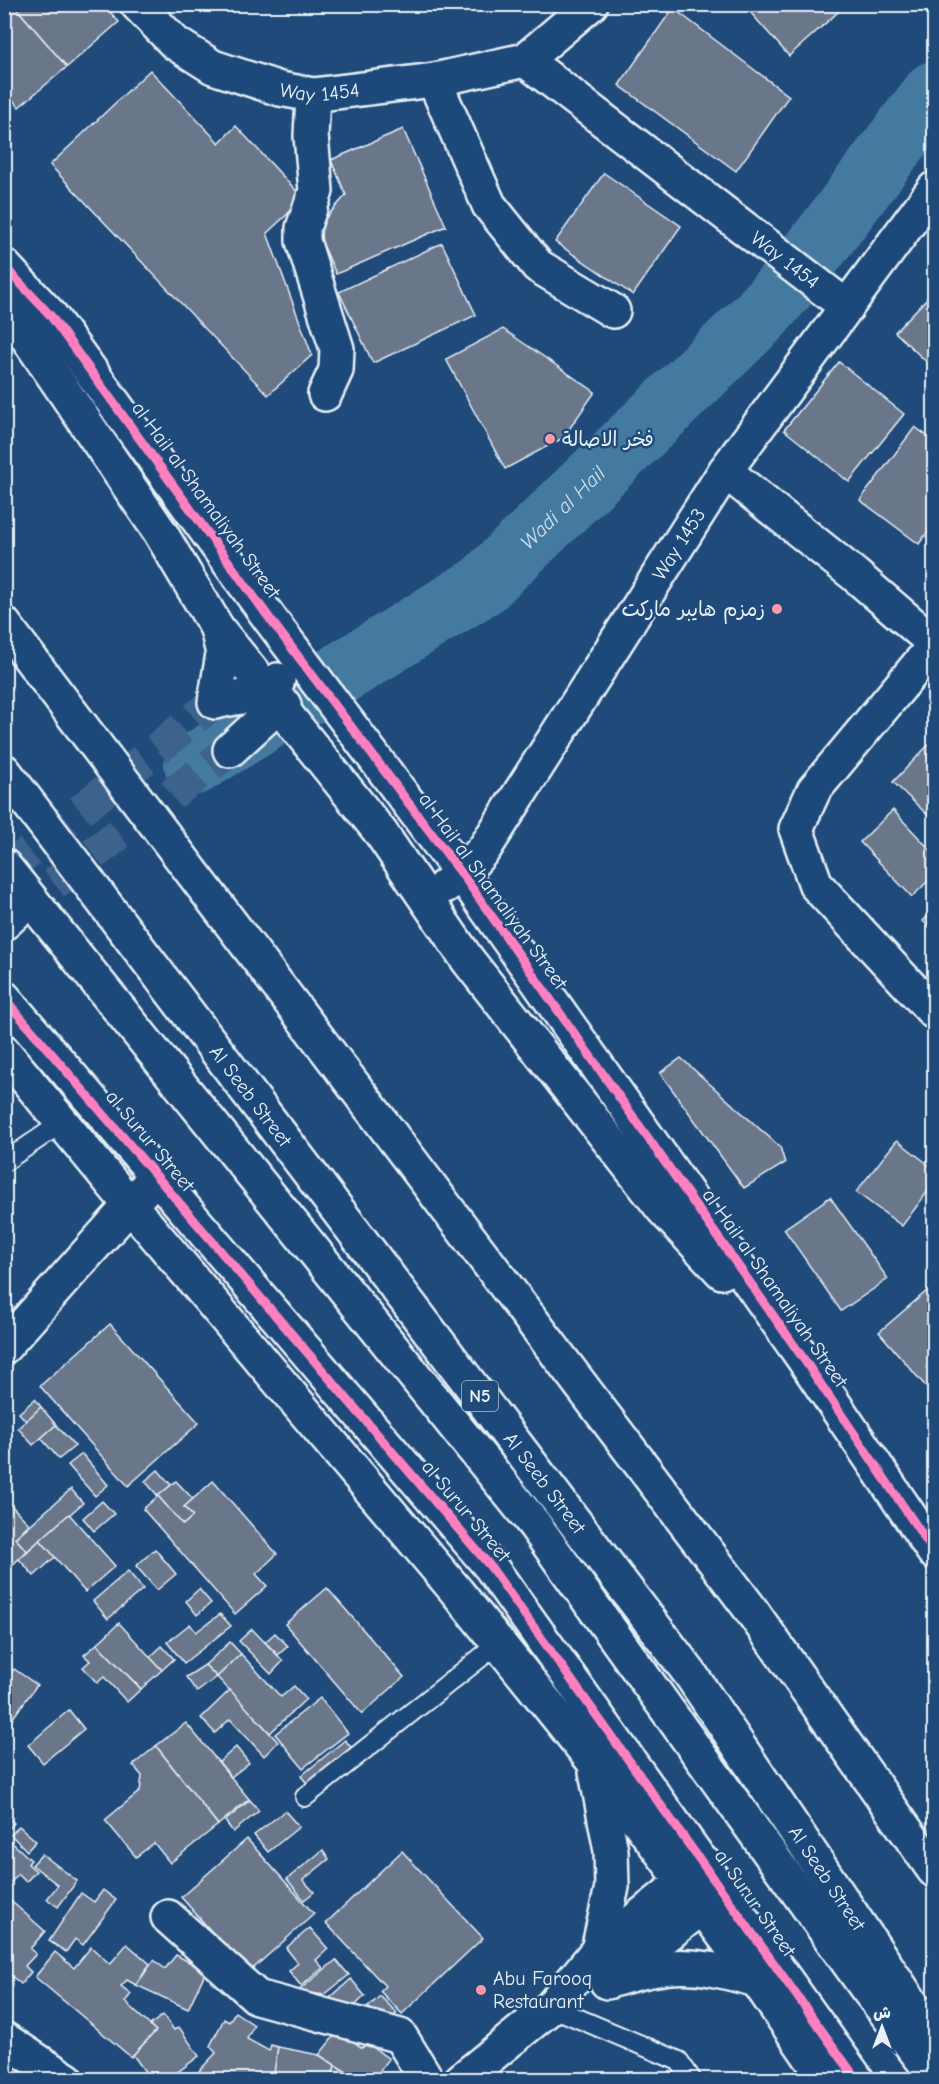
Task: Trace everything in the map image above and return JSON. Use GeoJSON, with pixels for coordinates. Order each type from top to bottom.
{"type":"FeatureCollection","features":[{"type":"Feature","properties":{"kind":"main road","name":"Way 1454"},"geometry":{"type":"LineString","coordinates":[[137,4],[176,43],[213,66],[280,88],[313,95],[434,80],[525,60],[591,4]]}},
{"type":"Feature","properties":{"kind":"main road","name":"Way 1454"},"geometry":{"type":"LineString","coordinates":[[525,60],[847,307]]}},
{"type":"Feature","properties":{"kind":"main road"},"geometry":{"type":"LineString","coordinates":[[434,80],[489,205],[538,266],[613,311]]}},
{"type":"Feature","properties":{"kind":"main road"},"geometry":{"type":"LineString","coordinates":[[313,95],[311,136],[316,191],[303,228],[303,242],[337,349],[336,369],[325,394]]}},
{"type":"Feature","properties":{"kind":"main road","name":"Way 1453"},"geometry":{"type":"LineString","coordinates":[[427,900],[462,874],[485,848],[725,471],[934,189]]}},
{"type":"Feature","properties":{"kind":"main road","name":"al Hail al Shamaliyah Street"},"geometry":{"type":"LineString","coordinates":[[4,266],[50,315],[270,620],[462,874],[803,1358],[934,1552]]}},
{"type":"Feature","properties":{"kind":"main road"},"geometry":{"type":"LineString","coordinates":[[4,303],[160,532],[216,628],[223,654],[215,702],[249,694],[273,699],[308,719],[362,766],[399,793]]}},
{"type":"Feature","properties":{"kind":"main road"},"geometry":{"type":"LineString","coordinates":[[725,471],[855,575],[934,645],[814,790],[796,829],[816,885],[934,1012]]}},
{"type":"Feature","properties":{"kind":"main road"},"geometry":{"type":"LineString","coordinates":[[270,620],[282,666],[273,699],[267,716],[230,750],[260,741],[314,746]]}},
{"type":"Feature","properties":{"kind":"main road"},"geometry":{"type":"LineString","coordinates":[[4,624],[749,1607],[934,1870]]}},
{"type":"Feature","properties":{"kind":"main road","name":"al Hail al Shamaliyah Street"},"geometry":{"type":"LineString","coordinates":[[216,628],[314,746],[381,833],[467,959],[663,1209],[803,1358]]}},
{"type":"Feature","properties":{"kind":"main road","name":"Al Seeb Street"},"geometry":{"type":"LineString","coordinates":[[4,771],[691,1675],[934,2037]]}},
{"type":"Feature","properties":{"kind":"main road"},"geometry":{"type":"LineString","coordinates":[[4,866],[534,1524],[865,1986],[934,2074]]}},
{"type":"Feature","properties":{"kind":"main road","name":"al Surur Street"},"geometry":{"type":"LineString","coordinates":[[4,998],[490,1566],[694,1873],[857,2079]]}},
{"type":"Feature","properties":{"kind":"main road","name":"al Surur Street"},"geometry":{"type":"LineString","coordinates":[[4,1052],[499,1643],[594,1762],[694,1873]]}},
{"type":"Feature","properties":{"kind":"main road"},"geometry":{"type":"LineString","coordinates":[[4,1347],[156,1176]]}},
{"type":"Feature","properties":{"kind":"main road"},"geometry":{"type":"LineString","coordinates":[[594,1762],[605,1809],[611,1878],[598,1950]]}},
{"type":"Feature","properties":{"kind":"main road"},"geometry":{"type":"LineString","coordinates":[[461,2079],[551,2007],[598,1950],[694,1873]]}},
{"type":"Feature","properties":{"kind":"main road"},"geometry":{"type":"LineString","coordinates":[[610,1981],[714,1899]]}},
{"type":"Feature","properties":{"kind":"main road","name":"al Surur Street"},"geometry":{"type":"LineString","coordinates":[[714,1899],[757,1980],[826,2079]]}},
{"type":"Feature","properties":{"kind":"main road"},"geometry":{"type":"LineString","coordinates":[[168,1917],[257,1997],[400,2036],[427,2079]]}},
{"type":"Feature","properties":{"kind":"main road"},"geometry":{"type":"LineString","coordinates":[[551,2007],[610,1981],[645,1970],[677,1965],[706,1966],[757,1980]]}},
{"type":"Feature","properties":{"kind":"main road"},"geometry":{"type":"LineString","coordinates":[[4,2039],[67,2079]]}},
{"type":"Feature","properties":{"kind":"lane"},"geometry":{"type":"LineString","coordinates":[[4,1162],[63,1122]]}},
{"type":"Feature","properties":{"kind":"lane"},"geometry":{"type":"LineString","coordinates":[[305,1797],[499,1643]]}},
{"type":"Feature","properties":{"kind":"lane"},"geometry":{"type":"LineString","coordinates":[[551,2007],[679,2061],[692,2079]]}},
{"type":"Feature","properties":{"kind":"building"},"geometry":{"type":"Polygon","coordinates":[[[4,4],[13,4],[67,67],[19,107],[4,90],[4,4]]]}},
{"type":"Feature","properties":{"kind":"building"},"geometry":{"type":"Polygon","coordinates":[[[13,4],[103,4],[119,22],[67,67],[13,4]]]}},
{"type":"Feature","properties":{"kind":"building"},"geometry":{"type":"Polygon","coordinates":[[[743,4],[847,4],[789,56],[743,4]]]}},
{"type":"Feature","properties":{"kind":"building"},"geometry":{"type":"Polygon","coordinates":[[[673,8],[789,96],[736,171],[619,85],[673,8]]]}},
{"type":"Feature","properties":{"kind":"building"},"geometry":{"type":"Polygon","coordinates":[[[150,70],[219,143],[236,126],[304,199],[267,233],[312,355],[268,395],[50,165],[150,70]]]}},
{"type":"Feature","properties":{"kind":"building"},"geometry":{"type":"Polygon","coordinates":[[[403,129],[446,226],[336,274],[316,229],[346,195],[331,160],[403,129]]]}},
{"type":"Feature","properties":{"kind":"building"},"geometry":{"type":"Polygon","coordinates":[[[604,173],[681,226],[633,295],[555,242],[604,173]]]}},
{"type":"Feature","properties":{"kind":"building"},"geometry":{"type":"Polygon","coordinates":[[[442,243],[476,315],[373,363],[339,292],[442,243]]]}},
{"type":"Feature","properties":{"kind":"building"},"geometry":{"type":"Polygon","coordinates":[[[934,291],[934,369],[895,332],[934,291]]]}},
{"type":"Feature","properties":{"kind":"building"},"geometry":{"type":"Polygon","coordinates":[[[503,329],[595,392],[563,438],[505,469],[446,359],[503,329]]]}},
{"type":"Feature","properties":{"kind":"building"},"geometry":{"type":"Polygon","coordinates":[[[839,362],[904,414],[849,482],[784,430],[839,362]]]}},
{"type":"Feature","properties":{"kind":"building"},"geometry":{"type":"Polygon","coordinates":[[[915,427],[934,441],[934,523],[919,544],[860,500],[915,427]]]}},
{"type":"Feature","properties":{"kind":"building"},"geometry":{"type":"Polygon","coordinates":[[[934,739],[934,821],[893,782],[934,739]]]}},
{"type":"Feature","properties":{"kind":"building"},"geometry":{"type":"Polygon","coordinates":[[[893,810],[934,854],[934,875],[912,897],[860,842],[893,810]]]}},
{"type":"Feature","properties":{"kind":"building"},"geometry":{"type":"Polygon","coordinates":[[[934,910],[934,932],[923,921],[934,910]]]}},
{"type":"Feature","properties":{"kind":"building"},"geometry":{"type":"Polygon","coordinates":[[[681,1058],[780,1147],[785,1163],[744,1188],[660,1073],[681,1058]]]}},
{"type":"Feature","properties":{"kind":"building"},"geometry":{"type":"Polygon","coordinates":[[[897,1140],[934,1169],[934,1183],[902,1226],[856,1192],[897,1140]]]}},
{"type":"Feature","properties":{"kind":"building"},"geometry":{"type":"Polygon","coordinates":[[[830,1197],[888,1279],[841,1311],[784,1229],[830,1197]]]}},
{"type":"Feature","properties":{"kind":"building"},"geometry":{"type":"Polygon","coordinates":[[[934,1285],[934,1396],[879,1332],[934,1285]]]}},
{"type":"Feature","properties":{"kind":"building"},"geometry":{"type":"Polygon","coordinates":[[[110,1324],[199,1423],[128,1486],[40,1386],[110,1324]]]}},
{"type":"Feature","properties":{"kind":"building"},"geometry":{"type":"Polygon","coordinates":[[[35,1399],[41,1407],[26,1421],[19,1413],[35,1399]]]}},
{"type":"Feature","properties":{"kind":"building"},"geometry":{"type":"Polygon","coordinates":[[[41,1407],[56,1425],[33,1445],[18,1428],[41,1407]]]}},
{"type":"Feature","properties":{"kind":"building"},"geometry":{"type":"Polygon","coordinates":[[[56,1425],[75,1446],[59,1459],[41,1438],[56,1425]]]}},
{"type":"Feature","properties":{"kind":"building"},"geometry":{"type":"Polygon","coordinates":[[[82,1454],[108,1485],[95,1496],[68,1465],[82,1454]]]}},
{"type":"Feature","properties":{"kind":"building"},"geometry":{"type":"Polygon","coordinates":[[[158,1470],[171,1485],[158,1496],[145,1481],[158,1470]]]}},
{"type":"Feature","properties":{"kind":"building"},"geometry":{"type":"Polygon","coordinates":[[[176,1481],[193,1499],[184,1507],[193,1516],[183,1525],[158,1496],[176,1481]]]}},
{"type":"Feature","properties":{"kind":"building"},"geometry":{"type":"Polygon","coordinates":[[[213,1481],[277,1554],[256,1574],[267,1586],[235,1614],[143,1509],[158,1496],[183,1525],[193,1516],[184,1507],[213,1481]]]}},
{"type":"Feature","properties":{"kind":"building"},"geometry":{"type":"Polygon","coordinates":[[[71,1489],[83,1503],[27,1551],[15,1538],[71,1489]]]}},
{"type":"Feature","properties":{"kind":"building"},"geometry":{"type":"Polygon","coordinates":[[[4,1498],[29,1524],[15,1538],[27,1551],[4,1573],[4,1498]]]}},
{"type":"Feature","properties":{"kind":"building"},"geometry":{"type":"Polygon","coordinates":[[[102,1501],[114,1514],[94,1531],[83,1518],[102,1501]]]}},
{"type":"Feature","properties":{"kind":"building"},"geometry":{"type":"Polygon","coordinates":[[[69,1514],[115,1566],[85,1592],[40,1540],[69,1514]]]}},
{"type":"Feature","properties":{"kind":"building"},"geometry":{"type":"Polygon","coordinates":[[[40,1540],[55,1557],[34,1576],[19,1559],[40,1540]]]}},
{"type":"Feature","properties":{"kind":"building"},"geometry":{"type":"Polygon","coordinates":[[[155,1549],[176,1574],[157,1590],[136,1566],[155,1549]]]}},
{"type":"Feature","properties":{"kind":"building"},"geometry":{"type":"Polygon","coordinates":[[[128,1571],[143,1589],[108,1619],[93,1601],[128,1571]]]}},
{"type":"Feature","properties":{"kind":"building"},"geometry":{"type":"Polygon","coordinates":[[[327,1588],[404,1677],[362,1714],[285,1624],[327,1588]]]}},
{"type":"Feature","properties":{"kind":"building"},"geometry":{"type":"Polygon","coordinates":[[[199,1589],[211,1603],[197,1615],[186,1601],[199,1589]]]}},
{"type":"Feature","properties":{"kind":"building"},"geometry":{"type":"Polygon","coordinates":[[[220,1614],[231,1626],[184,1663],[167,1642],[190,1624],[196,1632],[220,1614]]]}},
{"type":"Feature","properties":{"kind":"building"},"geometry":{"type":"Polygon","coordinates":[[[119,1623],[162,1670],[141,1689],[97,1644],[119,1623]]]}},
{"type":"Feature","properties":{"kind":"building"},"geometry":{"type":"Polygon","coordinates":[[[252,1629],[283,1661],[271,1674],[239,1641],[252,1629]]]}},
{"type":"Feature","properties":{"kind":"building"},"geometry":{"type":"Polygon","coordinates":[[[275,1633],[288,1646],[278,1655],[265,1642],[275,1633]]]}},
{"type":"Feature","properties":{"kind":"building"},"geometry":{"type":"Polygon","coordinates":[[[230,1642],[241,1654],[217,1677],[205,1665],[230,1642]]]}},
{"type":"Feature","properties":{"kind":"building"},"geometry":{"type":"Polygon","coordinates":[[[97,1644],[141,1689],[127,1702],[104,1677],[97,1683],[83,1667],[90,1661],[84,1655],[97,1644]]]}},
{"type":"Feature","properties":{"kind":"building"},"geometry":{"type":"Polygon","coordinates":[[[162,1646],[174,1659],[162,1670],[150,1657],[162,1646]]]}},
{"type":"Feature","properties":{"kind":"building"},"geometry":{"type":"Polygon","coordinates":[[[241,1654],[281,1697],[294,1686],[306,1699],[270,1733],[217,1677],[241,1654]]]}},
{"type":"Feature","properties":{"kind":"building"},"geometry":{"type":"Polygon","coordinates":[[[205,1665],[217,1677],[197,1692],[186,1677],[205,1665]]]}},
{"type":"Feature","properties":{"kind":"building"},"geometry":{"type":"Polygon","coordinates":[[[14,1669],[37,1685],[12,1719],[4,1714],[4,1682],[14,1669]]]}},
{"type":"Feature","properties":{"kind":"building"},"geometry":{"type":"Polygon","coordinates":[[[230,1690],[278,1742],[264,1756],[230,1719],[215,1733],[201,1718],[230,1690]]]}},
{"type":"Feature","properties":{"kind":"building"},"geometry":{"type":"Polygon","coordinates":[[[320,1698],[348,1733],[303,1768],[275,1734],[320,1698]]]}},
{"type":"Feature","properties":{"kind":"building"},"geometry":{"type":"Polygon","coordinates":[[[69,1710],[84,1729],[43,1763],[28,1745],[69,1710]]]}},
{"type":"Feature","properties":{"kind":"building"},"geometry":{"type":"Polygon","coordinates":[[[186,1723],[249,1799],[218,1825],[156,1746],[186,1723]]]}},
{"type":"Feature","properties":{"kind":"building"},"geometry":{"type":"Polygon","coordinates":[[[345,1740],[354,1751],[310,1787],[301,1776],[345,1740]]]}},
{"type":"Feature","properties":{"kind":"building"},"geometry":{"type":"Polygon","coordinates":[[[156,1746],[218,1825],[170,1863],[154,1843],[136,1857],[105,1820],[140,1791],[142,1776],[133,1765],[156,1746]]]}},
{"type":"Feature","properties":{"kind":"building"},"geometry":{"type":"Polygon","coordinates":[[[236,1747],[249,1763],[231,1777],[219,1762],[236,1747]]]}},
{"type":"Feature","properties":{"kind":"building"},"geometry":{"type":"Polygon","coordinates":[[[250,1800],[259,1811],[233,1832],[225,1821],[250,1800]]]}},
{"type":"Feature","properties":{"kind":"building"},"geometry":{"type":"Polygon","coordinates":[[[285,1811],[299,1827],[268,1852],[254,1835],[285,1811]]]}},
{"type":"Feature","properties":{"kind":"building"},"geometry":{"type":"Polygon","coordinates":[[[4,1814],[14,1823],[4,1834],[4,1814]]]}},
{"type":"Feature","properties":{"kind":"building"},"geometry":{"type":"Polygon","coordinates":[[[19,1826],[36,1841],[27,1851],[11,1835],[19,1826]]]}},
{"type":"Feature","properties":{"kind":"building"},"geometry":{"type":"Polygon","coordinates":[[[7,1838],[31,1860],[28,1864],[36,1871],[26,1882],[18,1874],[6,1888],[4,1841],[7,1838]]]}},
{"type":"Feature","properties":{"kind":"building"},"geometry":{"type":"Polygon","coordinates":[[[247,1839],[314,1914],[248,1973],[181,1897],[247,1839]]]}},
{"type":"Feature","properties":{"kind":"building"},"geometry":{"type":"Polygon","coordinates":[[[323,1850],[329,1859],[303,1880],[314,1892],[304,1900],[287,1879],[323,1850]]]}},
{"type":"Feature","properties":{"kind":"building"},"geometry":{"type":"Polygon","coordinates":[[[402,1851],[483,1938],[402,2014],[380,1991],[385,1986],[326,1923],[402,1851]]]}},
{"type":"Feature","properties":{"kind":"building"},"geometry":{"type":"Polygon","coordinates":[[[42,1854],[77,1881],[58,1907],[47,1899],[58,1885],[32,1865],[42,1854]]]}},
{"type":"Feature","properties":{"kind":"building"},"geometry":{"type":"Polygon","coordinates":[[[103,1890],[116,1900],[83,1945],[75,1939],[66,1952],[49,1941],[81,1893],[94,1902],[103,1890]]]}},
{"type":"Feature","properties":{"kind":"building"},"geometry":{"type":"Polygon","coordinates":[[[4,1895],[45,1931],[30,1949],[36,1954],[25,1966],[31,1972],[21,1984],[4,1970],[4,1895]]]}},
{"type":"Feature","properties":{"kind":"building"},"geometry":{"type":"Polygon","coordinates":[[[310,1928],[328,1949],[316,1960],[323,1968],[301,1986],[289,1971],[298,1963],[286,1948],[310,1928]]]}},
{"type":"Feature","properties":{"kind":"building"},"geometry":{"type":"Polygon","coordinates":[[[127,1944],[150,1964],[136,1985],[127,1980],[121,1986],[131,1994],[125,2002],[156,2031],[131,2057],[35,1977],[55,1952],[74,1968],[91,1947],[110,1964],[127,1944]]]}},
{"type":"Feature","properties":{"kind":"building"},"geometry":{"type":"Polygon","coordinates":[[[176,1955],[206,1971],[188,2009],[136,1985],[154,1960],[165,1969],[176,1955]]]}},
{"type":"Feature","properties":{"kind":"building"},"geometry":{"type":"Polygon","coordinates":[[[336,1960],[349,1975],[324,1995],[298,1991],[336,1960]]]}},
{"type":"Feature","properties":{"kind":"building"},"geometry":{"type":"Polygon","coordinates":[[[351,1979],[365,1996],[350,2010],[330,1998],[351,1979]]]}},
{"type":"Feature","properties":{"kind":"building"},"geometry":{"type":"Polygon","coordinates":[[[4,1991],[11,1996],[4,2003],[4,1991]]]}},
{"type":"Feature","properties":{"kind":"building"},"geometry":{"type":"Polygon","coordinates":[[[380,1996],[397,2013],[385,2025],[368,2007],[380,1996]]]}},
{"type":"Feature","properties":{"kind":"building"},"geometry":{"type":"Polygon","coordinates":[[[235,2012],[254,2025],[247,2039],[269,2051],[271,2045],[278,2047],[273,2080],[207,2080],[199,2071],[216,2053],[210,2046],[224,2019],[229,2022],[235,2012]]]}},
{"type":"Feature","properties":{"kind":"building"},"geometry":{"type":"Polygon","coordinates":[[[163,2015],[174,2030],[179,2027],[199,2056],[167,2080],[151,2080],[133,2055],[156,2031],[150,2025],[163,2015]]]}},
{"type":"Feature","properties":{"kind":"building"},"geometry":{"type":"Polygon","coordinates":[[[339,2030],[362,2048],[367,2043],[389,2059],[373,2080],[359,2080],[319,2055],[339,2030]]]}},
{"type":"Feature","properties":{"kind":"building"},"geometry":{"type":"Polygon","coordinates":[[[278,2047],[319,2055],[335,2065],[332,2080],[273,2080],[278,2047]]]}},
{"type":"Feature","properties":{"kind":"building"},"geometry":{"type":"Polygon","coordinates":[[[335,2065],[359,2080],[332,2080],[335,2065]]]}},
{"type":"Feature","properties":{"kind":"waterway","name":"Wadi al Hail"},"geometry":{"type":"LineString","coordinates":[[195,764],[483,585],[760,316],[799,271],[934,92]]}},
{"type":"Feature","properties":{"kind":"tunnel"},"geometry":{"type":"LineString","coordinates":[[4,872],[215,702]]}},
{"type":"Feature","properties":{"kind":"tunnel"},"geometry":{"type":"LineString","coordinates":[[15,913],[230,750]]}},
{"type":"Feature","properties":{"kind":"cycle path"},"geometry":{"type":"LineString","coordinates":[[4,266],[50,315],[270,619],[462,874],[803,1358],[934,1552]]}},
{"type":"Feature","properties":{"kind":"cycle path"},"geometry":{"type":"LineString","coordinates":[[4,998],[490,1566],[857,2080]]}},
{"type":"Feature","properties":{"kind":"place","name":"فخر الاصالة"},"geometry":{"type":"Point","coordinates":[550,439]}},
{"type":"Feature","properties":{"kind":"place","name":"زمزم هايبر ماركت"},"geometry":{"type":"Point","coordinates":[777,609]}},
{"type":"Feature","properties":{"kind":"place","name":"Abu Farooq Restaurant"},"geometry":{"type":"Point","coordinates":[481,1990]}}]}
